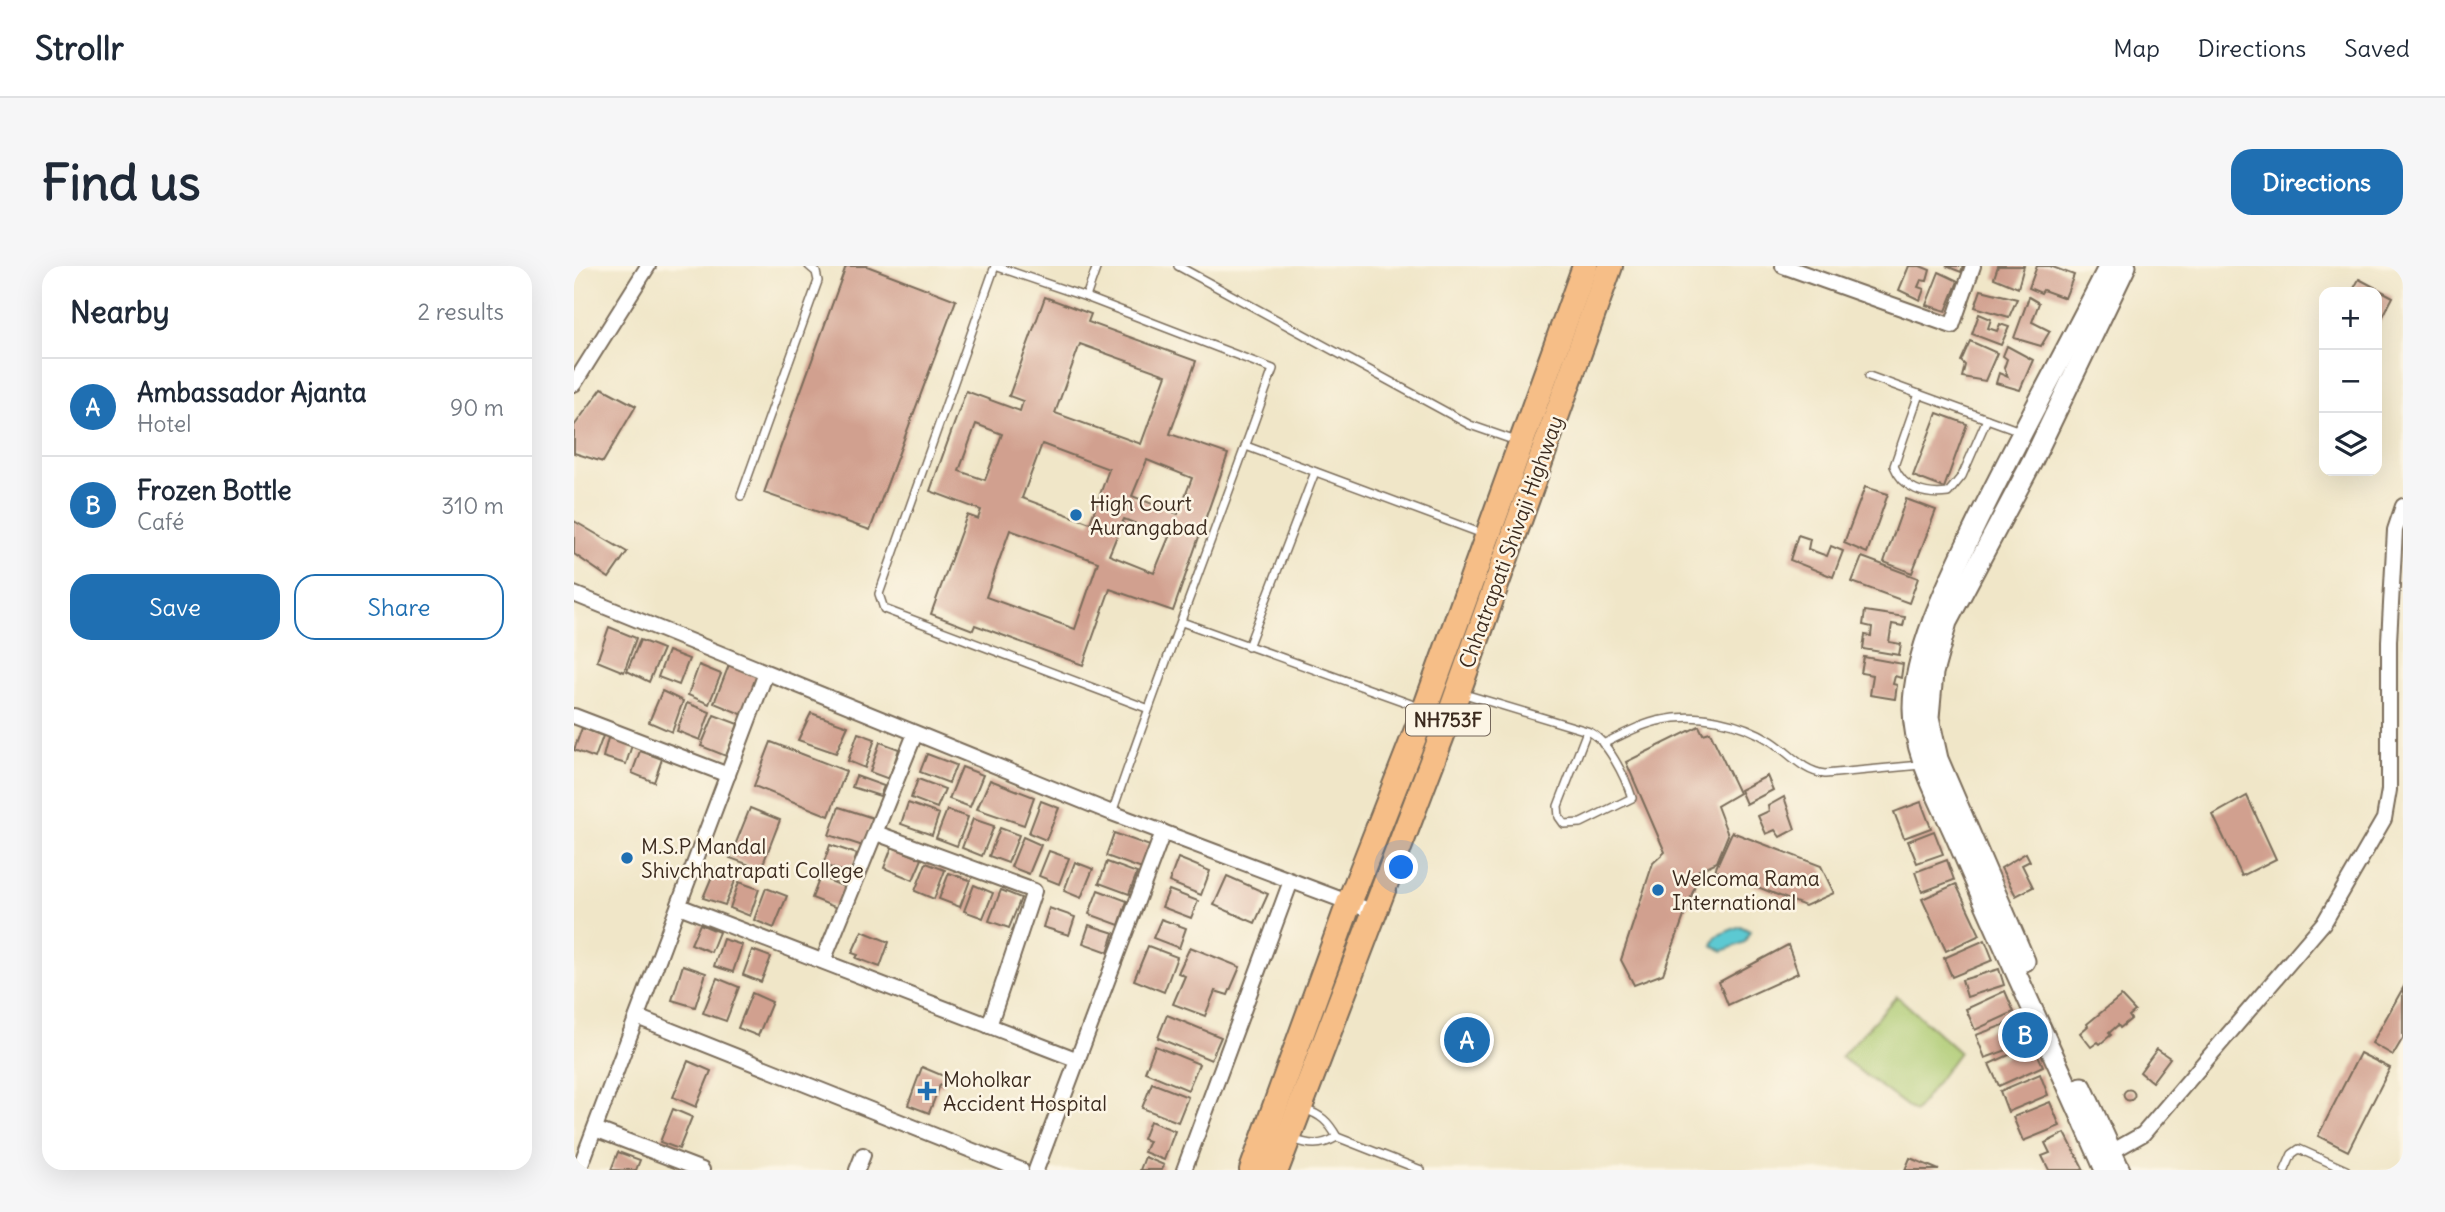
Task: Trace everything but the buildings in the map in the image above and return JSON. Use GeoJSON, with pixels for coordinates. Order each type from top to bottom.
{"type":"FeatureCollection","features":[{"type":"Feature","properties":{"kind":"highway","name":"Chhatrapati Shivaji Highway"},"geometry":{"type":"LineString","coordinates":[[1252,1170],[1349,903],[1426,709],[1585,266]]}},
{"type":"Feature","properties":{"kind":"highway","name":"Chhatrapati Shivaji Highway"},"geometry":{"type":"LineString","coordinates":[[1276,1170],[1457,692],[1610,266]]}},
{"type":"Feature","properties":{"kind":"street"},"geometry":{"type":"LineString","coordinates":[[576,376],[648,266]]}},
{"type":"Feature","properties":{"kind":"street"},"geometry":{"type":"LineString","coordinates":[[1783,266],[1952,326],[1973,266]]}},
{"type":"Feature","properties":{"kind":"street"},"geometry":{"type":"LineString","coordinates":[[2001,923],[1938,759],[1928,718],[1941,620],[1948,582],[2021,432],[2067,350],[2121,266]]}},
{"type":"Feature","properties":{"kind":"street"},"geometry":{"type":"LineString","coordinates":[[2121,266],[2032,463],[1941,620],[1920,668],[1913,706],[1915,739],[1925,764],[2001,923],[2110,1164],[2143,1134],[2325,921],[2384,819],[2389,790],[2389,641],[2395,530],[2403,506]]}},
{"type":"Feature","properties":{"kind":"street"},"geometry":{"type":"LineString","coordinates":[[574,594],[1112,813],[1374,912]]}},
{"type":"Feature","properties":{"kind":"street"},"geometry":{"type":"LineString","coordinates":[[579,1170],[766,673]]}},
{"type":"Feature","properties":{"kind":"street"},"geometry":{"type":"LineString","coordinates":[[574,716],[728,775]]}},
{"type":"Feature","properties":{"kind":"street"},"geometry":{"type":"LineString","coordinates":[[823,961],[915,734]]}},
{"type":"Feature","properties":{"kind":"street"},"geometry":{"type":"LineString","coordinates":[[1036,1170],[1163,832]]}},
{"type":"Feature","properties":{"kind":"street"},"geometry":{"type":"LineString","coordinates":[[876,833],[1034,891],[989,1026]]}},
{"type":"Feature","properties":{"kind":"street"},"geometry":{"type":"LineString","coordinates":[[1184,1170],[1291,881]]}},
{"type":"Feature","properties":{"kind":"street"},"geometry":{"type":"LineString","coordinates":[[679,906],[1078,1060]]}},
{"type":"Feature","properties":{"kind":"street"},"geometry":{"type":"LineString","coordinates":[[637,1017],[1021,1170]]}},
{"type":"Feature","properties":{"kind":"street"},"geometry":{"type":"LineString","coordinates":[[595,1129],[702,1170]]}},
{"type":"Feature","properties":{"kind":"street"},"geometry":{"type":"LineString","coordinates":[[858,1170],[863,1155]]}},
{"type":"Feature","properties":{"kind":"lane"},"geometry":{"type":"LineString","coordinates":[[741,496],[818,281],[816,272],[809,266]]}},
{"type":"Feature","properties":{"kind":"lane"},"geometry":{"type":"LineString","coordinates":[[1112,813],[1273,369],[1086,297],[995,266],[879,594],[884,609],[1149,709]]}},
{"type":"Feature","properties":{"kind":"lane"},"geometry":{"type":"LineString","coordinates":[[1086,297],[1097,266]]}},
{"type":"Feature","properties":{"kind":"lane"},"geometry":{"type":"LineString","coordinates":[[1178,266],[1470,425],[1521,443]]}},
{"type":"Feature","properties":{"kind":"lane"},"geometry":{"type":"LineString","coordinates":[[1869,376],[2021,432]]}},
{"type":"Feature","properties":{"kind":"lane"},"geometry":{"type":"LineString","coordinates":[[1919,394],[1894,466],[1899,479],[1913,489],[1937,495],[1948,493],[1962,476],[1987,419]]}},
{"type":"Feature","properties":{"kind":"lane"},"geometry":{"type":"LineString","coordinates":[[1246,446],[1487,536]]}},
{"type":"Feature","properties":{"kind":"lane"},"geometry":{"type":"LineString","coordinates":[[1248,647],[1315,472]]}},
{"type":"Feature","properties":{"kind":"lane"},"geometry":{"type":"LineString","coordinates":[[1182,622],[1426,709]]}},
{"type":"Feature","properties":{"kind":"lane"},"geometry":{"type":"LineString","coordinates":[[1457,692],[1587,731],[1595,734],[1625,777],[1632,799],[1581,823],[1564,824],[1559,817],[1558,806],[1587,731]]}},
{"type":"Feature","properties":{"kind":"lane"},"geometry":{"type":"LineString","coordinates":[[1603,744],[1664,719],[1695,718],[1727,722],[1752,731],[1813,772],[1825,774],[1925,764]]}},
{"type":"Feature","properties":{"kind":"lane"},"geometry":{"type":"LineString","coordinates":[[1300,1107],[1329,1122],[1337,1137],[1421,1170]]}},
{"type":"Feature","properties":{"kind":"lane"},"geometry":{"type":"LineString","coordinates":[[1288,1138],[1308,1145],[1325,1144],[1337,1137]]}},
{"type":"Feature","properties":{"kind":"lane"},"geometry":{"type":"LineString","coordinates":[[2285,1170],[2292,1154],[2299,1149],[2346,1170]]}},
{"type":"Feature","properties":{"kind":"green space"},"geometry":{"type":"Polygon","coordinates":[[[1897,996],[1959,1052],[1915,1112],[1841,1057],[1897,996]]]}},
{"type":"Feature","properties":{"kind":"water"},"geometry":{"type":"Polygon","coordinates":[[[1740,926],[1750,931],[1745,942],[1723,951],[1712,945],[1716,936],[1740,926]]]}},
{"type":"Feature","properties":{"kind":"place","name":"High Court Aurangabad"},"geometry":{"type":"Point","coordinates":[1076,515]}},
{"type":"Feature","properties":{"kind":"place","name":"M.S.P Mandal Shivchhatrapati College"},"geometry":{"type":"Point","coordinates":[627,858]}},
{"type":"Feature","properties":{"kind":"place","name":"Welcoma Rama International"},"geometry":{"type":"Point","coordinates":[1658,890]}},
{"type":"Feature","properties":{"kind":"place","name":"Frozen Bottle"},"geometry":{"type":"Point","coordinates":[2025,1035]}},
{"type":"Feature","properties":{"kind":"place","name":"Ambassador Ajanta"},"geometry":{"type":"Point","coordinates":[1467,1040]}},
{"type":"Feature","properties":{"kind":"place","name":"Moholkar Accident Hospital"},"geometry":{"type":"Point","coordinates":[927,1091]}}]}
